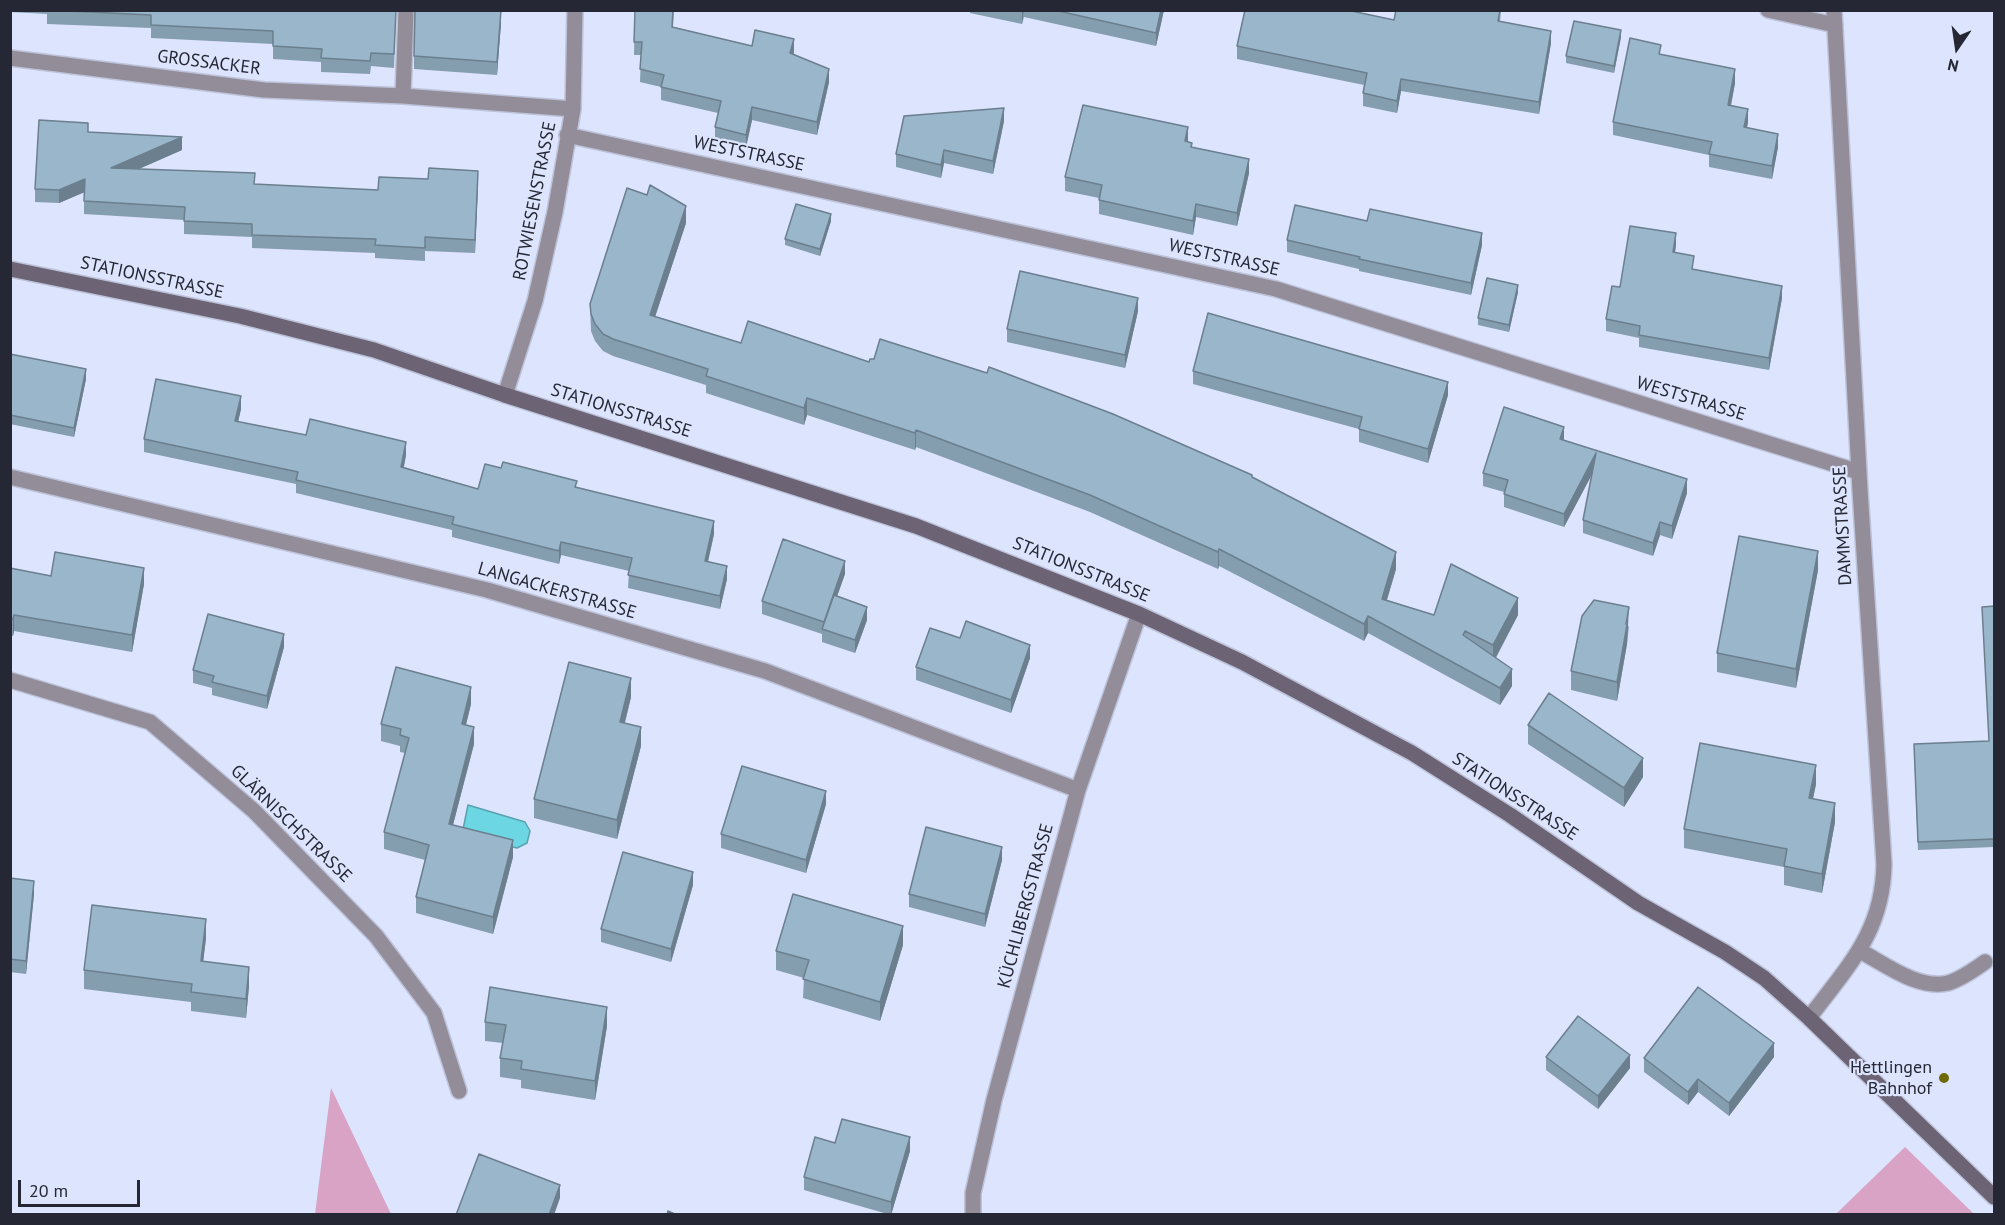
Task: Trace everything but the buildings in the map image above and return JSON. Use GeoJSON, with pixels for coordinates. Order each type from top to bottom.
{"type":"FeatureCollection","features":[{"type":"Feature","properties":{"kind":"street"},"geometry":{"type":"LineString","coordinates":[[403,96],[406,10]]}},
{"type":"Feature","properties":{"kind":"street","name":"ROTWIESENSTRASSE"},"geometry":{"type":"LineString","coordinates":[[505,395],[535,301],[555,212],[573,109],[575,10]]}},
{"type":"Feature","properties":{"kind":"street"},"geometry":{"type":"LineString","coordinates":[[1768,10],[1834,18]]}},
{"type":"Feature","properties":{"kind":"street","name":"DAMMSTRASSE"},"geometry":{"type":"LineString","coordinates":[[1809,1018],[1860,951],[1874,921],[1883,884],[1884,864],[1859,472],[1834,18]]}},
{"type":"Feature","properties":{"kind":"street","name":"GROSSACKER"},"geometry":{"type":"LineString","coordinates":[[10,58],[264,90],[403,96],[573,109]]}},
{"type":"Feature","properties":{"kind":"street","name":"WESTSTRASSE"},"geometry":{"type":"LineString","coordinates":[[567,135],[1276,289],[1859,472]]}},
{"type":"Feature","properties":{"kind":"street","name":"STATIONSSTRASSE"},"geometry":{"type":"LineString","coordinates":[[10,269],[240,316],[374,350],[505,395],[916,526],[1043,574],[1139,614],[1252,668],[1412,753],[1510,815],[1638,903],[1725,952],[1764,978],[1809,1018],[1995,1197]]}},
{"type":"Feature","properties":{"kind":"street","name":"LANGACKERSTRASSE"},"geometry":{"type":"LineString","coordinates":[[10,477],[487,590],[731,661],[765,671],[1078,790]]}},
{"type":"Feature","properties":{"kind":"street","name":"KÜCHLIBERGSTRASSE"},"geometry":{"type":"LineString","coordinates":[[973,1215],[973,1193],[994,1100],[1078,790],[1139,614]]}},
{"type":"Feature","properties":{"kind":"street","name":"GLÄRNISCHSTRASSE"},"geometry":{"type":"LineString","coordinates":[[10,680],[150,722],[254,811],[376,936],[434,1013],[459,1091]]}},
{"type":"Feature","properties":{"kind":"street"},"geometry":{"type":"LineString","coordinates":[[1860,951],[1914,979],[1931,984],[1948,983],[1985,962]]}},
{"type":"Feature","properties":{"kind":"shaded area"},"geometry":{"type":"Polygon","coordinates":[[[331,1088],[391,1214],[315,1214],[331,1088]]]}},
{"type":"Feature","properties":{"kind":"shaded area"},"geometry":{"type":"Polygon","coordinates":[[[1905,1147],[1974,1214],[1836,1214],[1905,1147]]]}},
{"type":"Feature","properties":{"kind":"water"},"geometry":{"type":"Polygon","coordinates":[[[468,805],[525,822],[530,831],[527,843],[517,848],[462,834],[468,805]]]}},
{"type":"Feature","properties":{"kind":"place","name":"Hettlingen Bahnhof"},"geometry":{"type":"Point","coordinates":[1944,1078]}}]}
